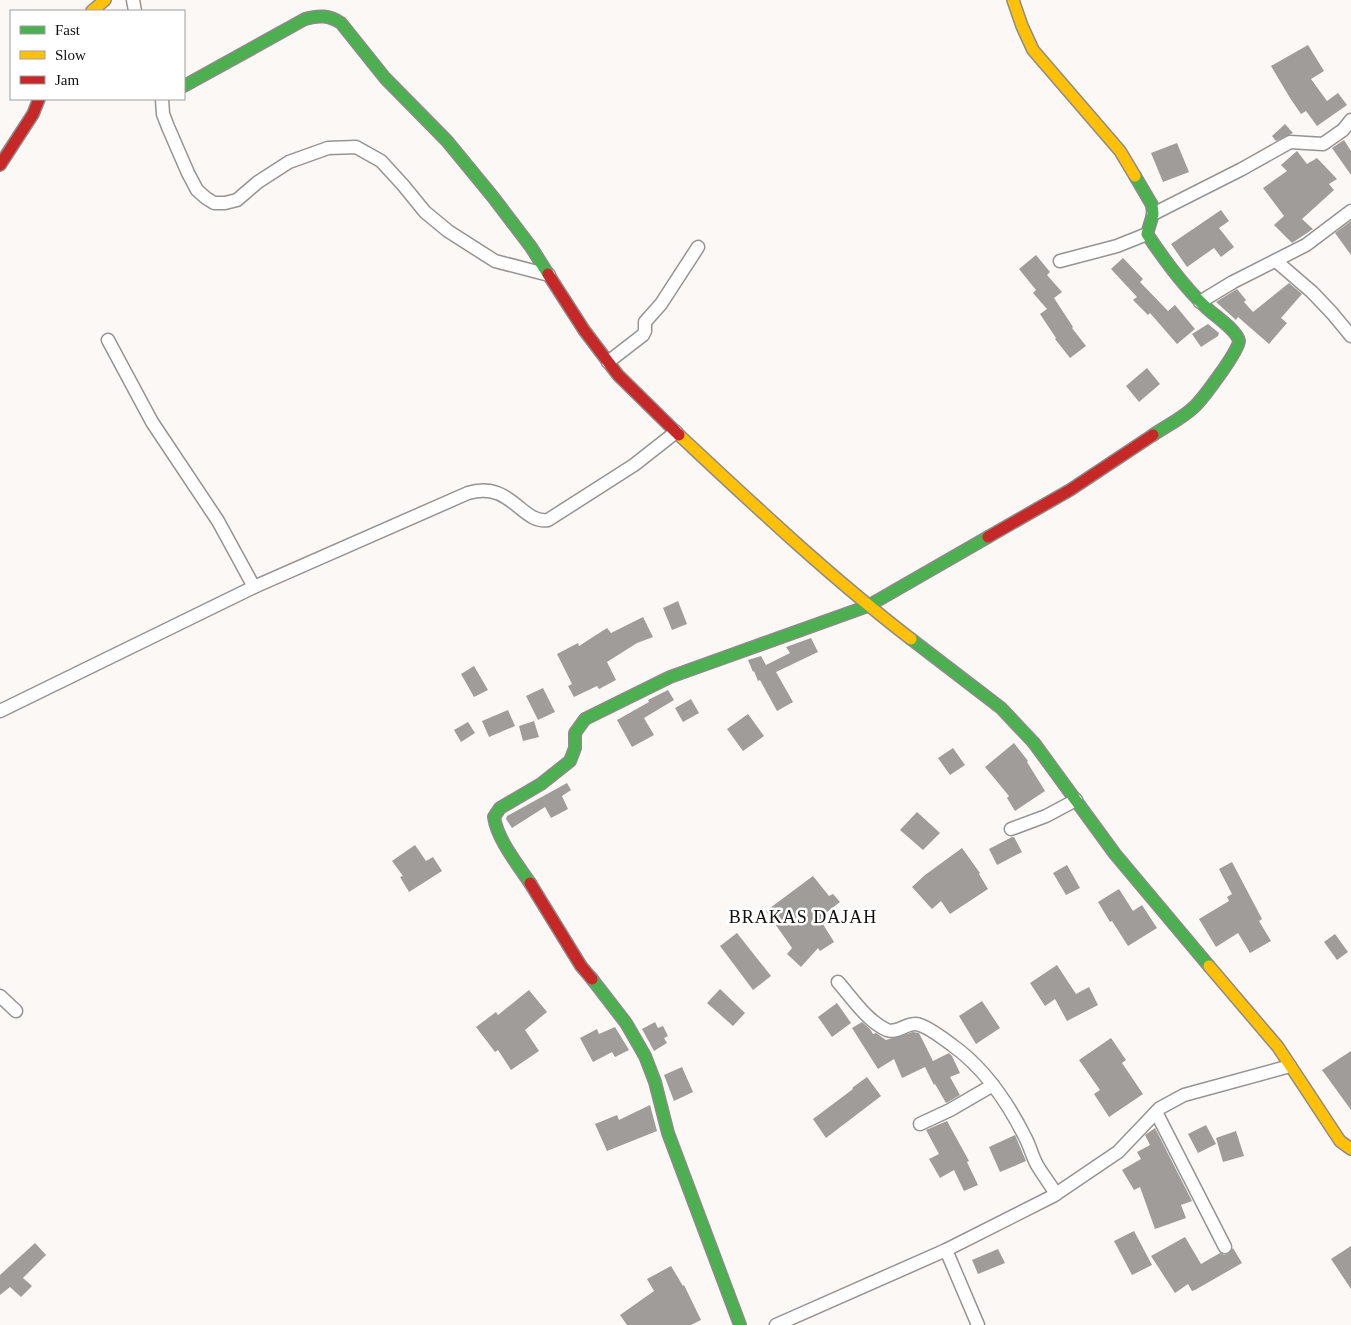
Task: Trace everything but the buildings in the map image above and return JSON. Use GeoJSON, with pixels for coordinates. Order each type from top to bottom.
{"type":"FeatureCollection","features":[{"type":"Feature","properties":{"kind":"street"},"geometry":{"type":"LineString","coordinates":[[93,10],[105,0]]}},
{"type":"Feature","properties":{"kind":"street"},"geometry":{"type":"LineString","coordinates":[[1013,0],[1033,50],[1120,151],[1152,205],[1153,214],[1147,234]]}},
{"type":"Feature","properties":{"kind":"street"},"geometry":{"type":"LineString","coordinates":[[185,85],[305,19],[324,14],[333,17],[341,23],[385,78],[447,141],[531,247],[584,330],[618,375],[786,535],[868,606],[1001,708],[1034,743],[1115,854],[1278,1047],[1340,1141],[1351,1149]]}},
{"type":"Feature","properties":{"kind":"street"},"geometry":{"type":"LineString","coordinates":[[0,165],[33,114],[39,100]]}},
{"type":"Feature","properties":{"kind":"street"},"geometry":{"type":"LineString","coordinates":[[162,100],[163,114],[188,173],[197,190],[214,203],[237,200],[258,182],[289,162],[328,148],[356,147],[381,161],[425,212],[448,231],[496,261],[549,275]]}},
{"type":"Feature","properties":{"kind":"street"},"geometry":{"type":"LineString","coordinates":[[1153,214],[1242,169],[1290,142],[1322,144],[1344,130],[1351,120]]}},
{"type":"Feature","properties":{"kind":"street"},"geometry":{"type":"LineString","coordinates":[[1200,302],[1234,282],[1306,245],[1351,211]]}},
{"type":"Feature","properties":{"kind":"street"},"geometry":{"type":"LineString","coordinates":[[1060,261],[1118,246],[1147,234]]}},
{"type":"Feature","properties":{"kind":"street"},"geometry":{"type":"LineString","coordinates":[[740,1325],[668,1133],[655,1082],[645,1056],[626,1023],[581,966],[503,840],[495,824],[494,817],[500,808],[566,766],[574,753],[576,730],[585,719],[670,677],[868,606],[1070,490],[1194,407],[1220,374],[1238,347],[1239,341],[1235,332],[1200,302],[1166,262],[1147,234]]}},
{"type":"Feature","properties":{"kind":"street"},"geometry":{"type":"LineString","coordinates":[[608,362],[642,335],[645,331],[646,322],[661,304],[698,247]]}},
{"type":"Feature","properties":{"kind":"street"},"geometry":{"type":"LineString","coordinates":[[1276,261],[1312,292],[1351,336]]}},
{"type":"Feature","properties":{"kind":"street"},"geometry":{"type":"LineString","coordinates":[[108,340],[152,422],[218,521],[254,587]]}},
{"type":"Feature","properties":{"kind":"street"},"geometry":{"type":"LineString","coordinates":[[0,711],[254,587],[477,490],[501,494],[537,520],[548,520],[634,464],[676,432]]}},
{"type":"Feature","properties":{"kind":"street"},"geometry":{"type":"LineString","coordinates":[[1011,829],[1046,816],[1076,800]]}},
{"type":"Feature","properties":{"kind":"street"},"geometry":{"type":"LineString","coordinates":[[838,982],[863,1011],[886,1030],[895,1031],[913,1024],[924,1026],[970,1060],[992,1085],[1011,1112],[1037,1165],[1056,1194]]}},
{"type":"Feature","properties":{"kind":"street"},"geometry":{"type":"LineString","coordinates":[[0,996],[16,1010]]}},
{"type":"Feature","properties":{"kind":"street"},"geometry":{"type":"LineString","coordinates":[[776,1325],[946,1250],[1056,1194],[1118,1152],[1160,1108],[1184,1095],[1290,1066]]}},
{"type":"Feature","properties":{"kind":"street"},"geometry":{"type":"LineString","coordinates":[[920,1124],[950,1110],[992,1085]]}},
{"type":"Feature","properties":{"kind":"street"},"geometry":{"type":"LineString","coordinates":[[1156,1112],[1225,1247]]}},
{"type":"Feature","properties":{"kind":"street"},"geometry":{"type":"LineString","coordinates":[[946,1250],[978,1325]]}},
{"type":"Feature","properties":{"kind":"traffic: fast"},"geometry":{"type":"LineString","coordinates":[[185,85],[305,19],[324,16],[337,20],[385,78],[447,141],[531,247],[548,274]]}},
{"type":"Feature","properties":{"kind":"traffic: fast"},"geometry":{"type":"LineString","coordinates":[[1135,176],[1152,205],[1153,214],[1147,234],[1184,284],[1210,311],[1231,329],[1239,341],[1234,354],[1212,385],[1190,411],[1153,435]]}},
{"type":"Feature","properties":{"kind":"traffic: fast"},"geometry":{"type":"LineString","coordinates":[[530,883],[499,834],[494,817],[500,808],[541,784],[570,761],[575,748],[575,733],[585,719],[670,677],[868,606],[988,537]]}},
{"type":"Feature","properties":{"kind":"traffic: fast"},"geometry":{"type":"LineString","coordinates":[[911,639],[1001,708],[1034,743],[1115,854],[1209,966]]}},
{"type":"Feature","properties":{"kind":"traffic: fast"},"geometry":{"type":"LineString","coordinates":[[592,979],[626,1023],[645,1056],[655,1082],[668,1133],[740,1325]]}},
{"type":"Feature","properties":{"kind":"traffic: slow"},"geometry":{"type":"LineString","coordinates":[[93,10],[105,0]]}},
{"type":"Feature","properties":{"kind":"traffic: slow"},"geometry":{"type":"LineString","coordinates":[[1013,0],[1033,50],[1120,151],[1135,176]]}},
{"type":"Feature","properties":{"kind":"traffic: slow"},"geometry":{"type":"LineString","coordinates":[[679,435],[821,565],[911,639]]}},
{"type":"Feature","properties":{"kind":"traffic: slow"},"geometry":{"type":"LineString","coordinates":[[1209,966],[1278,1047],[1340,1141],[1351,1149]]}},
{"type":"Feature","properties":{"kind":"traffic: jam"},"geometry":{"type":"LineString","coordinates":[[0,165],[33,114],[39,100]]}},
{"type":"Feature","properties":{"kind":"traffic: jam"},"geometry":{"type":"LineString","coordinates":[[548,274],[584,330],[618,375],[679,435]]}},
{"type":"Feature","properties":{"kind":"traffic: jam"},"geometry":{"type":"LineString","coordinates":[[988,537],[1070,490],[1153,435]]}},
{"type":"Feature","properties":{"kind":"traffic: jam"},"geometry":{"type":"LineString","coordinates":[[530,883],[581,966],[592,979]]}},
{"type":"Feature","properties":{"kind":"district","name":"BRAKAS DAJAH"},"geometry":{"type":"Point","coordinates":[803,917]}}]}
